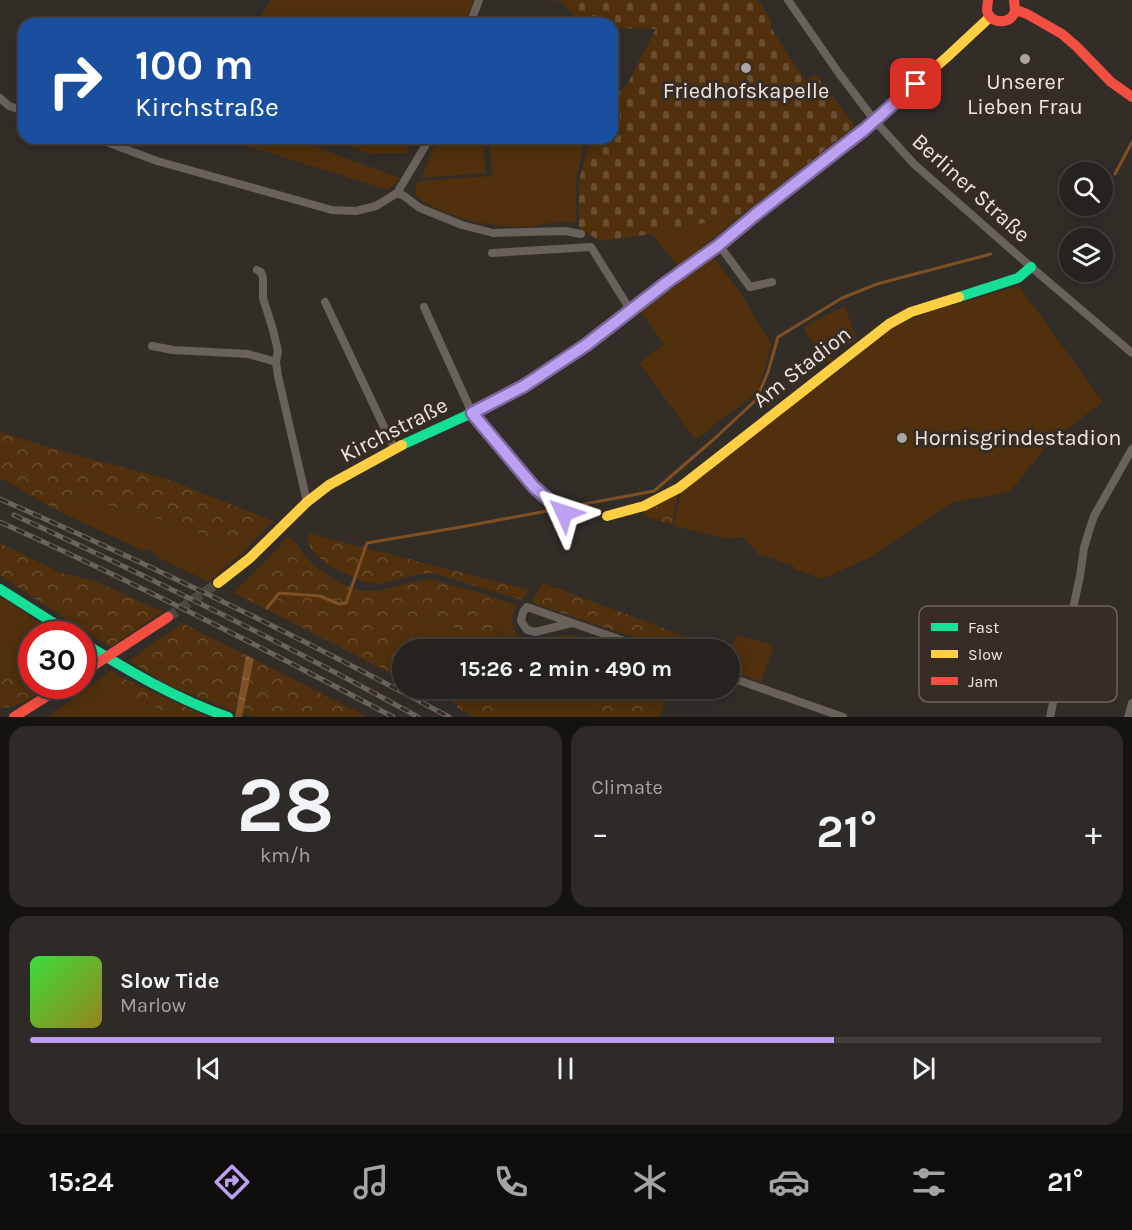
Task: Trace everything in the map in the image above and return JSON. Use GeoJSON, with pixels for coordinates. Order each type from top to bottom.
{"type":"FeatureCollection","features":[{"type":"Feature","properties":{"kind":"main road"},"geometry":{"type":"LineString","coordinates":[[988,0],[986,9],[990,17],[999,22],[1012,17],[1015,5],[1062,34],[1111,82],[1132,97]]}},
{"type":"Feature","properties":{"kind":"main road","name":"Kirchstraße"},"geometry":{"type":"LineString","coordinates":[[218,583],[250,558],[281,525],[328,485],[394,448],[472,413],[524,386],[586,345],[719,245],[875,121],[990,17]]}},
{"type":"Feature","properties":{"kind":"main road","name":"Am Stadion"},"geometry":{"type":"LineString","coordinates":[[607,516],[645,505],[680,488],[874,335],[898,319],[911,312],[1018,278],[1031,267]]}},
{"type":"Feature","properties":{"kind":"main road"},"geometry":{"type":"LineString","coordinates":[[0,589],[51,621]]}},
{"type":"Feature","properties":{"kind":"main road"},"geometry":{"type":"LineString","coordinates":[[96,664],[168,617]]}},
{"type":"Feature","properties":{"kind":"main road"},"geometry":{"type":"LineString","coordinates":[[96,650],[165,691],[225,716]]}},
{"type":"Feature","properties":{"kind":"main road"},"geometry":{"type":"LineString","coordinates":[[14,717],[42,699]]}},
{"type":"Feature","properties":{"kind":"street"},"geometry":{"type":"LineString","coordinates":[[472,18],[479,0]]}},
{"type":"Feature","properties":{"kind":"street","name":"Berliner Straße"},"geometry":{"type":"LineString","coordinates":[[788,0],[875,121],[921,170],[1132,353]]}},
{"type":"Feature","properties":{"kind":"street"},"geometry":{"type":"LineString","coordinates":[[0,98],[9,106],[18,109]]}},
{"type":"Feature","properties":{"kind":"street"},"geometry":{"type":"LineString","coordinates":[[112,144],[157,161],[333,210],[356,211],[376,206],[397,193],[426,144]]}},
{"type":"Feature","properties":{"kind":"street"},"geometry":{"type":"LineString","coordinates":[[397,193],[420,208],[462,225],[493,233],[565,231],[581,234]]}},
{"type":"Feature","properties":{"kind":"street"},"geometry":{"type":"LineString","coordinates":[[719,245],[750,287],[772,282]]}},
{"type":"Feature","properties":{"kind":"street"},"geometry":{"type":"LineString","coordinates":[[492,253],[591,247],[632,311]]}},
{"type":"Feature","properties":{"kind":"street"},"geometry":{"type":"LineString","coordinates":[[257,270],[261,272],[263,278],[263,298],[278,351],[276,362],[307,502]]}},
{"type":"Feature","properties":{"kind":"street"},"geometry":{"type":"LineString","coordinates":[[324,302],[394,448]]}},
{"type":"Feature","properties":{"kind":"street"},"geometry":{"type":"LineString","coordinates":[[424,307],[472,413],[534,487],[564,513]]}},
{"type":"Feature","properties":{"kind":"street"},"geometry":{"type":"LineString","coordinates":[[152,346],[174,350],[248,354],[276,362]]}},
{"type":"Feature","properties":{"kind":"street"},"geometry":{"type":"LineString","coordinates":[[1074,606],[1084,548],[1094,516],[1132,449]]}},
{"type":"Feature","properties":{"kind":"street"},"geometry":{"type":"LineString","coordinates":[[572,623],[530,632],[521,621],[527,607],[618,639]]}},
{"type":"Feature","properties":{"kind":"street"},"geometry":{"type":"LineString","coordinates":[[740,681],[843,717]]}},
{"type":"Feature","properties":{"kind":"street"},"geometry":{"type":"LineString","coordinates":[[1050,717],[1053,702]]}},
{"type":"Feature","properties":{"kind":"street"},"geometry":{"type":"LineString","coordinates":[[1128,717],[1132,703]]}},
{"type":"Feature","properties":{"kind":"green space"},"geometry":{"type":"Polygon","coordinates":[[[271,0],[474,0],[466,18],[259,18],[271,0]]]}},
{"type":"Feature","properties":{"kind":"green space"},"geometry":{"type":"Polygon","coordinates":[[[546,0],[758,0],[772,22],[770,27],[805,80],[816,75],[855,126],[742,215],[652,234],[600,241],[579,228],[579,181],[588,144],[618,144],[618,94],[628,83],[656,29],[618,28],[618,18],[576,18],[560,1],[546,0]]]}},
{"type":"Feature","properties":{"kind":"green space"},"geometry":{"type":"Polygon","coordinates":[[[241,144],[307,144],[400,178],[388,190],[241,144]]]}},
{"type":"Feature","properties":{"kind":"green space"},"geometry":{"type":"Polygon","coordinates":[[[344,144],[411,144],[407,153],[369,154],[344,144]]]}},
{"type":"Feature","properties":{"kind":"green space"},"geometry":{"type":"Polygon","coordinates":[[[435,144],[483,144],[486,173],[422,178],[435,144]]]}},
{"type":"Feature","properties":{"kind":"green space"},"geometry":{"type":"Polygon","coordinates":[[[489,144],[584,144],[576,181],[576,223],[560,222],[521,227],[494,225],[451,215],[415,196],[417,181],[492,176],[489,144]]]}},
{"type":"Feature","properties":{"kind":"green space"},"geometry":{"type":"Polygon","coordinates":[[[742,215],[678,267],[652,234],[742,215]]]}},
{"type":"Feature","properties":{"kind":"green space"},"geometry":{"type":"Polygon","coordinates":[[[713,256],[741,294],[771,343],[771,347],[757,393],[695,439],[639,363],[664,344],[640,311],[713,256]]]}},
{"type":"Feature","properties":{"kind":"green space","name":"Hornisgrindestadion"},"geometry":{"type":"Polygon","coordinates":[[[1019,286],[1103,402],[1046,445],[1009,492],[953,502],[871,557],[822,579],[794,569],[794,566],[758,554],[743,537],[727,539],[674,526],[681,492],[757,430],[837,372],[895,325],[932,311],[1019,286]]]}},
{"type":"Feature","properties":{"kind":"green space"},"geometry":{"type":"Polygon","coordinates":[[[845,306],[857,340],[829,352],[835,365],[831,367],[805,332],[805,326],[845,306]]]}},
{"type":"Feature","properties":{"kind":"green space"},"geometry":{"type":"Polygon","coordinates":[[[0,432],[164,478],[273,521],[240,544],[229,545],[163,520],[73,496],[63,502],[60,512],[4,480],[0,480],[0,432]]]}},
{"type":"Feature","properties":{"kind":"green space"},"geometry":{"type":"Polygon","coordinates":[[[678,492],[672,525],[644,516],[645,506],[678,492]]]}},
{"type":"Feature","properties":{"kind":"green space"},"geometry":{"type":"Polygon","coordinates":[[[73,496],[163,520],[229,545],[240,544],[273,521],[240,555],[209,582],[157,557],[158,555],[146,549],[144,551],[60,512],[63,502],[73,496]]]}},
{"type":"Feature","properties":{"kind":"green space"},"geometry":{"type":"Polygon","coordinates":[[[307,533],[529,590],[522,600],[433,573],[419,574],[379,584],[364,582],[327,565],[310,548],[307,533]]]}},
{"type":"Feature","properties":{"kind":"green space"},"geometry":{"type":"Polygon","coordinates":[[[291,537],[310,561],[296,548],[247,591],[248,600],[233,593],[286,538],[291,537]]]}},
{"type":"Feature","properties":{"kind":"green space"},"geometry":{"type":"Polygon","coordinates":[[[0,543],[61,573],[92,580],[163,612],[110,647],[96,638],[96,621],[70,621],[0,576],[0,543]]]}},
{"type":"Feature","properties":{"kind":"green space"},"geometry":{"type":"Polygon","coordinates":[[[287,548],[296,548],[334,580],[357,589],[381,590],[431,579],[487,595],[497,608],[493,625],[498,634],[510,639],[474,639],[442,621],[425,615],[413,624],[415,639],[392,639],[392,674],[248,600],[247,591],[287,548]]]}},
{"type":"Feature","properties":{"kind":"green space"},"geometry":{"type":"Polygon","coordinates":[[[543,583],[693,639],[639,639],[533,603],[533,598],[543,583]]]}},
{"type":"Feature","properties":{"kind":"green space"},"geometry":{"type":"Polygon","coordinates":[[[487,595],[517,606],[513,614],[513,628],[518,636],[528,639],[511,639],[498,633],[493,625],[497,608],[487,595]]]}},
{"type":"Feature","properties":{"kind":"green space"},"geometry":{"type":"Polygon","coordinates":[[[0,597],[29,616],[22,615],[16,628],[18,630],[18,670],[0,678],[0,597]]]}},
{"type":"Feature","properties":{"kind":"green space"},"geometry":{"type":"Polygon","coordinates":[[[22,615],[37,621],[18,621],[18,631],[14,627],[13,621],[22,615]]]}},
{"type":"Feature","properties":{"kind":"green space"},"geometry":{"type":"Polygon","coordinates":[[[425,615],[442,621],[474,639],[415,639],[413,624],[425,615]]]}},
{"type":"Feature","properties":{"kind":"green space"},"geometry":{"type":"Polygon","coordinates":[[[182,623],[246,655],[235,712],[170,686],[129,661],[182,623]]]}},
{"type":"Feature","properties":{"kind":"green space"},"geometry":{"type":"Polygon","coordinates":[[[562,635],[573,635],[583,639],[538,639],[562,635]]]}},
{"type":"Feature","properties":{"kind":"green space"},"geometry":{"type":"Polygon","coordinates":[[[738,635],[774,645],[761,682],[740,674],[740,639],[737,639],[738,635]]]}},
{"type":"Feature","properties":{"kind":"green space"},"geometry":{"type":"Polygon","coordinates":[[[254,659],[367,717],[254,717],[243,714],[254,659]]]}},
{"type":"Feature","properties":{"kind":"green space"},"geometry":{"type":"Polygon","coordinates":[[[18,670],[18,699],[32,699],[21,704],[0,708],[0,678],[18,670]]]}},
{"type":"Feature","properties":{"kind":"green space"},"geometry":{"type":"Polygon","coordinates":[[[112,670],[120,677],[119,685],[171,717],[47,717],[72,699],[96,699],[96,682],[112,670]]]}},
{"type":"Feature","properties":{"kind":"green space"},"geometry":{"type":"Polygon","coordinates":[[[120,677],[207,717],[171,717],[124,691],[119,685],[120,677]]]}},
{"type":"Feature","properties":{"kind":"green space"},"geometry":{"type":"Polygon","coordinates":[[[448,699],[494,699],[523,717],[475,717],[457,708],[457,705],[448,699]]]}},
{"type":"Feature","properties":{"kind":"green space"},"geometry":{"type":"Polygon","coordinates":[[[494,699],[591,699],[587,708],[612,717],[523,717],[494,699]]]}},
{"type":"Feature","properties":{"kind":"green space"},"geometry":{"type":"Polygon","coordinates":[[[591,699],[666,699],[660,717],[612,717],[587,708],[591,699]]]}},
{"type":"Feature","properties":{"kind":"water"},"geometry":{"type":"Polygon","coordinates":[[[246,655],[254,659],[242,717],[235,717],[246,655]]]}},
{"type":"Feature","properties":{"kind":"waterway"},"geometry":{"type":"LineString","coordinates":[[1115,174],[1132,142]]}},
{"type":"Feature","properties":{"kind":"waterway"},"geometry":{"type":"LineString","coordinates":[[267,608],[279,593],[320,596],[339,604],[346,603],[367,543],[654,491],[756,400],[768,372],[778,337],[842,298],[877,284],[991,254]]}},
{"type":"Feature","properties":{"kind":"tunnel"},"geometry":{"type":"LineString","coordinates":[[168,617],[218,583]]}},
{"type":"Feature","properties":{"kind":"railway"},"geometry":{"type":"LineString","coordinates":[[0,499],[227,604],[449,717]]}},
{"type":"Feature","properties":{"kind":"railway"},"geometry":{"type":"LineString","coordinates":[[14,515],[218,612],[418,717]]}},
{"type":"Feature","properties":{"kind":"railway"},"geometry":{"type":"LineString","coordinates":[[0,522],[198,616],[393,717]]}},
{"type":"Feature","properties":{"kind":"traffic: fast"},"geometry":{"type":"LineString","coordinates":[[402,445],[524,386],[587,345],[697,261]]}},
{"type":"Feature","properties":{"kind":"traffic: fast"},"geometry":{"type":"LineString","coordinates":[[959,297],[1018,278],[1031,267]]}},
{"type":"Feature","properties":{"kind":"traffic: fast"},"geometry":{"type":"LineString","coordinates":[[0,589],[50,621]]}},
{"type":"Feature","properties":{"kind":"traffic: fast"},"geometry":{"type":"LineString","coordinates":[[96,650],[171,693],[228,717]]}},
{"type":"Feature","properties":{"kind":"traffic: slow"},"geometry":{"type":"LineString","coordinates":[[697,261],[865,129],[990,17]]}},
{"type":"Feature","properties":{"kind":"traffic: slow"},"geometry":{"type":"LineString","coordinates":[[607,516],[644,506],[679,488],[889,324],[911,312],[959,297]]}},
{"type":"Feature","properties":{"kind":"traffic: slow"},"geometry":{"type":"LineString","coordinates":[[218,583],[250,558],[307,502],[329,485],[402,445]]}},
{"type":"Feature","properties":{"kind":"traffic: jam"},"geometry":{"type":"LineString","coordinates":[[988,0],[987,10],[996,21],[1006,21],[1013,15],[1014,0]]}},
{"type":"Feature","properties":{"kind":"traffic: jam"},"geometry":{"type":"LineString","coordinates":[[1016,10],[1062,34],[1111,82],[1132,97]]}},
{"type":"Feature","properties":{"kind":"traffic: jam"},"geometry":{"type":"LineString","coordinates":[[96,664],[168,617]]}},
{"type":"Feature","properties":{"kind":"traffic: jam"},"geometry":{"type":"LineString","coordinates":[[14,717],[42,699]]}},
{"type":"Feature","properties":{"kind":"place","name":"Unserer Lieben Frau"},"geometry":{"type":"Point","coordinates":[1025,59]}},
{"type":"Feature","properties":{"kind":"place","name":"Friedhofskapelle"},"geometry":{"type":"Point","coordinates":[746,68]}},
{"type":"Feature","properties":{"kind":"place","name":"Hornisgrindestadion"},"geometry":{"type":"Point","coordinates":[902,438]}},
{"type":"Feature","properties":{"kind":"route"},"geometry":{"type":"LineString","coordinates":[[564,513],[534,487],[472,413],[524,386],[586,345],[719,245],[865,129],[916,84]]}}]}
